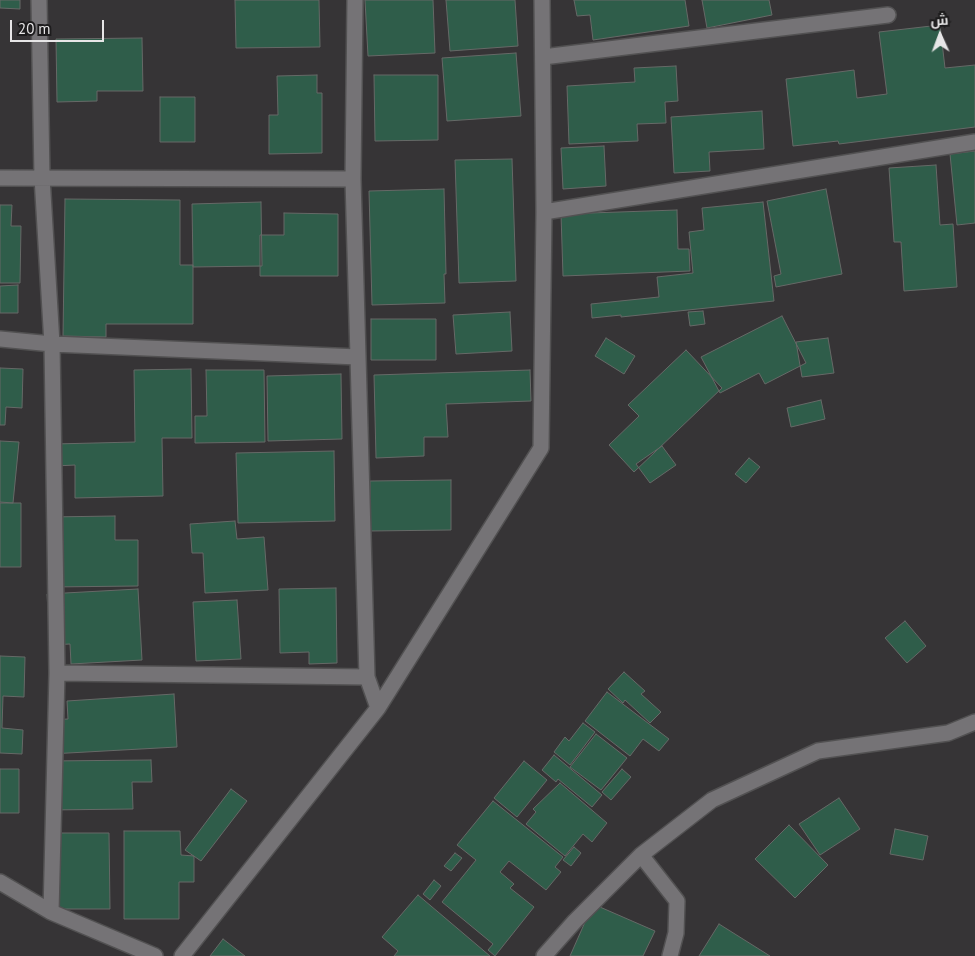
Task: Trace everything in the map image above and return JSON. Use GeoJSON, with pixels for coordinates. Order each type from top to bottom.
{"type":"FeatureCollection","features":[{"type":"Feature","properties":{"kind":"street"},"geometry":{"type":"LineString","coordinates":[[39,0],[42,177],[52,344],[57,673],[51,912]]}},
{"type":"Feature","properties":{"kind":"street"},"geometry":{"type":"LineString","coordinates":[[355,0],[353,179],[367,677],[378,708]]}},
{"type":"Feature","properties":{"kind":"street"},"geometry":{"type":"LineString","coordinates":[[182,956],[378,708],[541,448],[544,212],[542,0]]}},
{"type":"Feature","properties":{"kind":"street"},"geometry":{"type":"LineString","coordinates":[[543,57],[888,15]]}},
{"type":"Feature","properties":{"kind":"street"},"geometry":{"type":"LineString","coordinates":[[544,212],[975,142]]}},
{"type":"Feature","properties":{"kind":"street"},"geometry":{"type":"LineString","coordinates":[[0,178],[353,179]]}},
{"type":"Feature","properties":{"kind":"street"},"geometry":{"type":"LineString","coordinates":[[0,339],[52,344],[358,357]]}},
{"type":"Feature","properties":{"kind":"street"},"geometry":{"type":"LineString","coordinates":[[57,673],[367,677]]}},
{"type":"Feature","properties":{"kind":"street"},"geometry":{"type":"LineString","coordinates":[[544,956],[575,921],[641,856],[712,800],[818,751],[948,733],[975,722]]}},
{"type":"Feature","properties":{"kind":"street"},"geometry":{"type":"LineString","coordinates":[[641,856],[677,901],[676,933],[670,956]]}},
{"type":"Feature","properties":{"kind":"street"},"geometry":{"type":"LineString","coordinates":[[0,882],[51,912],[155,956]]}},
{"type":"Feature","properties":{"kind":"building"},"geometry":{"type":"Polygon","coordinates":[[[0,0],[20,0],[20,9],[0,8],[0,0]]]}},
{"type":"Feature","properties":{"kind":"building"},"geometry":{"type":"Polygon","coordinates":[[[235,0],[319,0],[320,47],[236,48],[235,0]]]}},
{"type":"Feature","properties":{"kind":"building"},"geometry":{"type":"Polygon","coordinates":[[[365,0],[433,0],[435,53],[368,56],[365,0]]]}},
{"type":"Feature","properties":{"kind":"building"},"geometry":{"type":"Polygon","coordinates":[[[446,0],[515,0],[518,46],[450,51],[446,0]]]}},
{"type":"Feature","properties":{"kind":"building"},"geometry":{"type":"Polygon","coordinates":[[[574,0],[685,0],[689,26],[593,40],[590,15],[577,16],[574,0]]]}},
{"type":"Feature","properties":{"kind":"building"},"geometry":{"type":"Polygon","coordinates":[[[702,0],[769,0],[772,15],[707,28],[702,0]]]}},
{"type":"Feature","properties":{"kind":"building"},"geometry":{"type":"Polygon","coordinates":[[[940,25],[945,68],[975,65],[975,127],[839,144],[838,141],[793,146],[786,79],[854,70],[857,98],[887,94],[879,32],[940,25]]]}},
{"type":"Feature","properties":{"kind":"building"},"geometry":{"type":"Polygon","coordinates":[[[142,38],[143,91],[97,91],[97,101],[57,102],[56,39],[142,38]]]}},
{"type":"Feature","properties":{"kind":"building"},"geometry":{"type":"Polygon","coordinates":[[[516,53],[521,116],[447,121],[442,58],[516,53]]]}},
{"type":"Feature","properties":{"kind":"building"},"geometry":{"type":"Polygon","coordinates":[[[676,66],[678,101],[665,102],[666,123],[637,124],[638,141],[569,144],[567,86],[635,82],[634,68],[676,66]]]}},
{"type":"Feature","properties":{"kind":"building"},"geometry":{"type":"Polygon","coordinates":[[[317,75],[317,93],[322,93],[322,153],[269,154],[269,115],[278,115],[277,76],[317,75]]]}},
{"type":"Feature","properties":{"kind":"building"},"geometry":{"type":"Polygon","coordinates":[[[374,75],[438,75],[438,140],[375,141],[374,75]]]}},
{"type":"Feature","properties":{"kind":"building"},"geometry":{"type":"Polygon","coordinates":[[[160,97],[195,97],[195,142],[160,142],[160,97]]]}},
{"type":"Feature","properties":{"kind":"building"},"geometry":{"type":"Polygon","coordinates":[[[762,111],[764,149],[709,152],[710,171],[674,173],[671,117],[762,111]]]}},
{"type":"Feature","properties":{"kind":"building"},"geometry":{"type":"Polygon","coordinates":[[[604,146],[606,186],[563,189],[561,148],[604,146]]]}},
{"type":"Feature","properties":{"kind":"building"},"geometry":{"type":"Polygon","coordinates":[[[975,151],[975,223],[957,225],[950,154],[975,151]]]}},
{"type":"Feature","properties":{"kind":"building"},"geometry":{"type":"Polygon","coordinates":[[[512,159],[516,281],[459,283],[455,160],[512,159]]]}},
{"type":"Feature","properties":{"kind":"building"},"geometry":{"type":"Polygon","coordinates":[[[936,165],[940,225],[953,224],[957,287],[904,291],[901,242],[894,242],[889,168],[936,165]]]}},
{"type":"Feature","properties":{"kind":"building"},"geometry":{"type":"Polygon","coordinates":[[[444,189],[445,303],[372,305],[369,191],[444,189]]]}},
{"type":"Feature","properties":{"kind":"building"},"geometry":{"type":"Polygon","coordinates":[[[826,189],[842,274],[776,287],[774,276],[781,274],[767,201],[826,189]]]}},
{"type":"Feature","properties":{"kind":"building"},"geometry":{"type":"Polygon","coordinates":[[[65,199],[180,200],[180,265],[193,265],[193,324],[106,324],[106,337],[63,336],[65,199]]]}},
{"type":"Feature","properties":{"kind":"building"},"geometry":{"type":"Polygon","coordinates":[[[261,202],[262,266],[193,267],[192,204],[261,202]]]}},
{"type":"Feature","properties":{"kind":"building"},"geometry":{"type":"Polygon","coordinates":[[[763,202],[774,301],[621,317],[621,315],[592,318],[591,304],[659,297],[657,277],[693,273],[689,232],[704,230],[702,208],[763,202]]]}},
{"type":"Feature","properties":{"kind":"building"},"geometry":{"type":"Polygon","coordinates":[[[0,205],[12,205],[11,226],[21,226],[20,283],[0,283],[0,205]]]}},
{"type":"Feature","properties":{"kind":"building"},"geometry":{"type":"Polygon","coordinates":[[[677,210],[678,249],[689,249],[690,271],[563,276],[561,214],[677,210]]]}},
{"type":"Feature","properties":{"kind":"building"},"geometry":{"type":"Polygon","coordinates":[[[284,213],[338,214],[338,276],[260,276],[260,235],[284,235],[284,213]]]}},
{"type":"Feature","properties":{"kind":"building"},"geometry":{"type":"Polygon","coordinates":[[[18,285],[18,313],[0,313],[0,286],[18,285]]]}},
{"type":"Feature","properties":{"kind":"building"},"geometry":{"type":"Polygon","coordinates":[[[703,311],[705,324],[690,326],[688,312],[703,311]]]}},
{"type":"Feature","properties":{"kind":"building"},"geometry":{"type":"Polygon","coordinates":[[[510,312],[512,351],[456,354],[453,315],[510,312]]]}},
{"type":"Feature","properties":{"kind":"building"},"geometry":{"type":"Polygon","coordinates":[[[782,316],[806,363],[765,384],[759,373],[720,393],[701,357],[782,316]]]}},
{"type":"Feature","properties":{"kind":"building"},"geometry":{"type":"Polygon","coordinates":[[[371,319],[436,319],[436,360],[371,360],[371,319]]]}},
{"type":"Feature","properties":{"kind":"building"},"geometry":{"type":"Polygon","coordinates":[[[606,338],[635,356],[624,374],[595,356],[606,338]]]}},
{"type":"Feature","properties":{"kind":"building"},"geometry":{"type":"Polygon","coordinates":[[[828,338],[834,373],[802,377],[796,342],[828,338]]]}},
{"type":"Feature","properties":{"kind":"building"},"geometry":{"type":"Polygon","coordinates":[[[686,350],[722,388],[634,472],[609,445],[639,416],[628,405],[686,350]]]}},
{"type":"Feature","properties":{"kind":"building"},"geometry":{"type":"Polygon","coordinates":[[[0,368],[23,369],[22,408],[6,407],[5,425],[0,425],[0,368]]]}},
{"type":"Feature","properties":{"kind":"building"},"geometry":{"type":"Polygon","coordinates":[[[191,369],[192,438],[162,438],[163,496],[75,498],[75,465],[55,466],[54,444],[135,442],[134,370],[191,369]]]}},
{"type":"Feature","properties":{"kind":"building"},"geometry":{"type":"Polygon","coordinates":[[[206,370],[264,370],[265,442],[195,443],[195,416],[207,416],[206,370]]]}},
{"type":"Feature","properties":{"kind":"building"},"geometry":{"type":"Polygon","coordinates":[[[530,370],[531,401],[446,404],[448,437],[424,437],[424,456],[376,458],[374,375],[530,370]]]}},
{"type":"Feature","properties":{"kind":"building"},"geometry":{"type":"Polygon","coordinates":[[[341,374],[342,439],[268,441],[267,376],[341,374]]]}},
{"type":"Feature","properties":{"kind":"building"},"geometry":{"type":"Polygon","coordinates":[[[821,400],[825,419],[791,427],[787,408],[821,400]]]}},
{"type":"Feature","properties":{"kind":"building"},"geometry":{"type":"Polygon","coordinates":[[[0,441],[19,442],[13,503],[0,502],[0,441]]]}},
{"type":"Feature","properties":{"kind":"building"},"geometry":{"type":"Polygon","coordinates":[[[662,446],[676,465],[650,483],[636,464],[662,446]]]}},
{"type":"Feature","properties":{"kind":"building"},"geometry":{"type":"Polygon","coordinates":[[[334,451],[335,521],[238,523],[236,453],[334,451]]]}},
{"type":"Feature","properties":{"kind":"building"},"geometry":{"type":"Polygon","coordinates":[[[749,458],[760,467],[746,483],[735,474],[749,458]]]}},
{"type":"Feature","properties":{"kind":"building"},"geometry":{"type":"Polygon","coordinates":[[[451,480],[451,530],[370,531],[370,481],[451,480]]]}},
{"type":"Feature","properties":{"kind":"building"},"geometry":{"type":"Polygon","coordinates":[[[0,503],[21,503],[21,567],[0,567],[0,503]]]}},
{"type":"Feature","properties":{"kind":"building"},"geometry":{"type":"Polygon","coordinates":[[[115,516],[115,540],[138,540],[138,586],[50,587],[49,517],[115,516]]]}},
{"type":"Feature","properties":{"kind":"building"},"geometry":{"type":"Polygon","coordinates":[[[235,521],[237,539],[264,537],[268,590],[205,593],[203,553],[192,553],[190,524],[235,521]]]}},
{"type":"Feature","properties":{"kind":"building"},"geometry":{"type":"Polygon","coordinates":[[[336,588],[337,663],[309,664],[309,652],[280,653],[279,589],[336,588]]]}},
{"type":"Feature","properties":{"kind":"building"},"geometry":{"type":"Polygon","coordinates":[[[138,589],[142,660],[71,664],[70,644],[50,645],[47,594],[138,589]]]}},
{"type":"Feature","properties":{"kind":"building"},"geometry":{"type":"Polygon","coordinates":[[[237,600],[241,659],[196,661],[193,602],[237,600]]]}},
{"type":"Feature","properties":{"kind":"building"},"geometry":{"type":"Polygon","coordinates":[[[905,621],[926,646],[907,663],[885,638],[905,621]]]}},
{"type":"Feature","properties":{"kind":"building"},"geometry":{"type":"Polygon","coordinates":[[[0,656],[25,657],[24,697],[3,696],[2,728],[23,730],[22,754],[0,753],[0,656]]]}},
{"type":"Feature","properties":{"kind":"building"},"geometry":{"type":"Polygon","coordinates":[[[624,672],[645,691],[641,694],[661,712],[650,723],[625,700],[623,703],[608,689],[624,672]]]}},
{"type":"Feature","properties":{"kind":"building"},"geometry":{"type":"Polygon","coordinates":[[[607,692],[669,739],[659,751],[643,739],[630,756],[585,721],[607,692]]]}},
{"type":"Feature","properties":{"kind":"building"},"geometry":{"type":"Polygon","coordinates":[[[174,694],[177,747],[50,754],[48,720],[68,719],[67,701],[174,694]]]}},
{"type":"Feature","properties":{"kind":"building"},"geometry":{"type":"Polygon","coordinates":[[[583,723],[595,732],[570,765],[554,752],[565,737],[569,741],[583,723]]]}},
{"type":"Feature","properties":{"kind":"building"},"geometry":{"type":"Polygon","coordinates":[[[596,734],[627,758],[601,790],[570,767],[596,734]]]}},
{"type":"Feature","properties":{"kind":"building"},"geometry":{"type":"Polygon","coordinates":[[[554,755],[602,795],[592,807],[558,779],[556,782],[542,770],[554,755]]]}},
{"type":"Feature","properties":{"kind":"building"},"geometry":{"type":"Polygon","coordinates":[[[151,760],[152,782],[132,782],[133,809],[49,810],[48,761],[151,760]]]}},
{"type":"Feature","properties":{"kind":"building"},"geometry":{"type":"Polygon","coordinates":[[[524,761],[547,780],[517,817],[494,798],[524,761]]]}},
{"type":"Feature","properties":{"kind":"building"},"geometry":{"type":"Polygon","coordinates":[[[0,769],[19,769],[19,813],[0,813],[0,769]]]}},
{"type":"Feature","properties":{"kind":"building"},"geometry":{"type":"Polygon","coordinates":[[[622,769],[631,777],[611,800],[602,792],[622,769]]]}},
{"type":"Feature","properties":{"kind":"building"},"geometry":{"type":"Polygon","coordinates":[[[560,783],[607,823],[592,842],[583,834],[565,856],[526,824],[536,812],[533,809],[560,783]]]}},
{"type":"Feature","properties":{"kind":"building"},"geometry":{"type":"Polygon","coordinates":[[[231,789],[247,801],[201,861],[185,850],[231,789]]]}},
{"type":"Feature","properties":{"kind":"building"},"geometry":{"type":"Polygon","coordinates":[[[839,798],[860,829],[820,855],[799,824],[839,798]]]}},
{"type":"Feature","properties":{"kind":"building"},"geometry":{"type":"Polygon","coordinates":[[[493,801],[563,857],[555,867],[561,872],[546,890],[509,861],[500,872],[514,884],[510,888],[534,907],[495,956],[488,950],[493,944],[442,902],[476,860],[457,845],[493,801]]]}},
{"type":"Feature","properties":{"kind":"building"},"geometry":{"type":"Polygon","coordinates":[[[789,825],[828,865],[795,898],[755,859],[789,825]]]}},
{"type":"Feature","properties":{"kind":"building"},"geometry":{"type":"Polygon","coordinates":[[[895,829],[928,836],[923,860],[890,854],[895,829]]]}},
{"type":"Feature","properties":{"kind":"building"},"geometry":{"type":"Polygon","coordinates":[[[124,831],[180,831],[181,855],[194,856],[194,882],[179,882],[179,919],[124,919],[124,831]]]}},
{"type":"Feature","properties":{"kind":"building"},"geometry":{"type":"Polygon","coordinates":[[[48,833],[109,833],[110,909],[48,909],[48,833]]]}},
{"type":"Feature","properties":{"kind":"building"},"geometry":{"type":"Polygon","coordinates":[[[574,847],[581,853],[571,866],[563,860],[574,847]]]}},
{"type":"Feature","properties":{"kind":"building"},"geometry":{"type":"Polygon","coordinates":[[[455,853],[462,858],[451,871],[444,866],[455,853]]]}},
{"type":"Feature","properties":{"kind":"building"},"geometry":{"type":"Polygon","coordinates":[[[434,880],[441,886],[430,900],[423,894],[434,880]]]}},
{"type":"Feature","properties":{"kind":"building"},"geometry":{"type":"Polygon","coordinates":[[[418,895],[490,956],[394,956],[398,951],[382,937],[418,895]]]}},
{"type":"Feature","properties":{"kind":"building"},"geometry":{"type":"Polygon","coordinates":[[[593,904],[655,931],[643,956],[570,956],[593,904]]]}},
{"type":"Feature","properties":{"kind":"building"},"geometry":{"type":"Polygon","coordinates":[[[719,924],[770,956],[699,956],[719,924]]]}},
{"type":"Feature","properties":{"kind":"building"},"geometry":{"type":"Polygon","coordinates":[[[223,939],[245,956],[210,956],[223,939]]]}}]}
